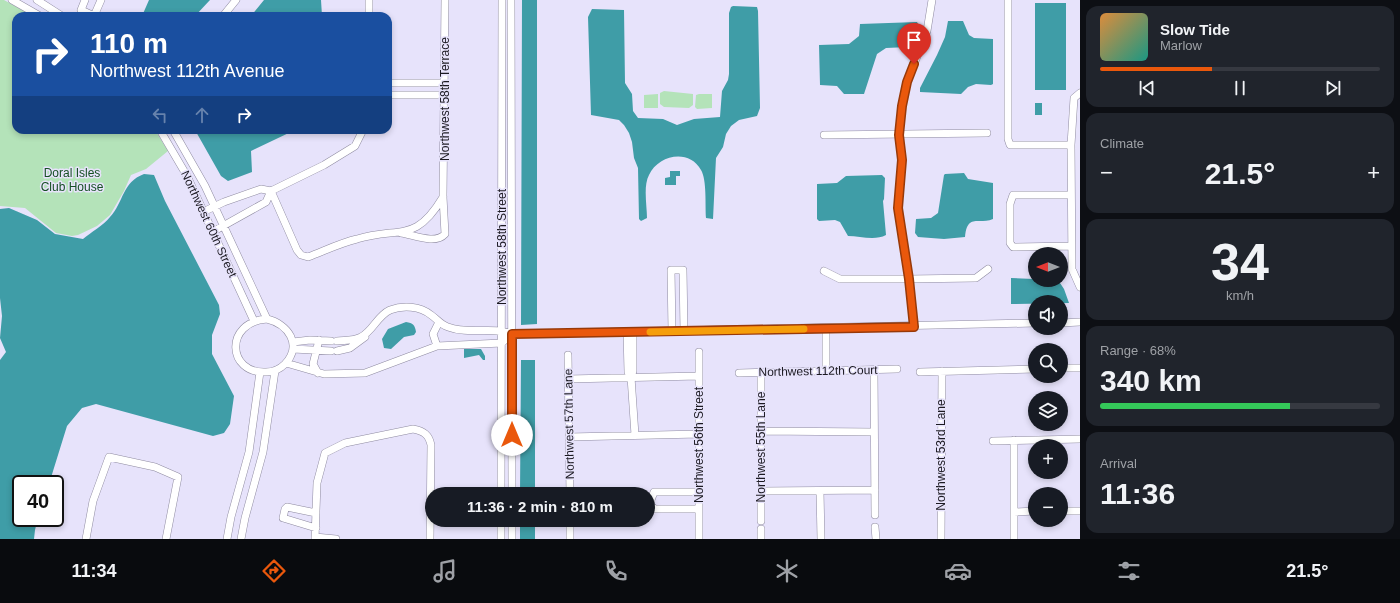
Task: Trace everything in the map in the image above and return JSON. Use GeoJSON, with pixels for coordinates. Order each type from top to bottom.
{"type":"FeatureCollection","features":[{"type":"Feature","properties":{"kind":"street"},"geometry":{"type":"LineString","coordinates":[[12,0],[33,12]]}},
{"type":"Feature","properties":{"kind":"street"},"geometry":{"type":"LineString","coordinates":[[37,0],[56,12]]}},
{"type":"Feature","properties":{"kind":"street"},"geometry":{"type":"LineString","coordinates":[[85,0],[81,10],[85,12]]}},
{"type":"Feature","properties":{"kind":"street"},"geometry":{"type":"LineString","coordinates":[[96,12],[101,0]]}},
{"type":"Feature","properties":{"kind":"street"},"geometry":{"type":"LineString","coordinates":[[226,12],[236,0]]}},
{"type":"Feature","properties":{"kind":"street"},"geometry":{"type":"LineString","coordinates":[[369,0],[369,12]]}},
{"type":"Feature","properties":{"kind":"street","name":"Northwest 58th Terrace"},"geometry":{"type":"LineString","coordinates":[[401,233],[434,240],[441,238],[445,234],[443,197],[445,0]]}},
{"type":"Feature","properties":{"kind":"street","name":"Northwest 58th Street"},"geometry":{"type":"LineString","coordinates":[[501,487],[502,0]]}},
{"type":"Feature","properties":{"kind":"street","name":"Northwest 58th Street"},"geometry":{"type":"LineString","coordinates":[[512,0],[512,487]]}},
{"type":"Feature","properties":{"kind":"street"},"geometry":{"type":"LineString","coordinates":[[914,327],[909,279],[898,208],[902,160],[899,135],[902,106],[907,82],[927,31],[932,0]]}},
{"type":"Feature","properties":{"kind":"street"},"geometry":{"type":"LineString","coordinates":[[1008,0],[1008,138],[1010,145],[1071,145]]}},
{"type":"Feature","properties":{"kind":"street"},"geometry":{"type":"LineString","coordinates":[[392,83],[445,83]]}},
{"type":"Feature","properties":{"kind":"street"},"geometry":{"type":"LineString","coordinates":[[1080,93],[1074,98],[1071,145],[1072,269],[1078,277],[1080,287]]}},
{"type":"Feature","properties":{"kind":"street"},"geometry":{"type":"LineString","coordinates":[[392,95],[445,94]]}},
{"type":"Feature","properties":{"kind":"street"},"geometry":{"type":"LineString","coordinates":[[824,135],[987,133]]}},
{"type":"Feature","properties":{"kind":"street","name":"Northwest 60th Street"},"geometry":{"type":"LineString","coordinates":[[162,134],[183,167],[214,231],[254,321]]}},
{"type":"Feature","properties":{"kind":"street","name":"Northwest 60th Street"},"geometry":{"type":"LineString","coordinates":[[175,134],[195,166],[267,319]]}},
{"type":"Feature","properties":{"kind":"street"},"geometry":{"type":"LineString","coordinates":[[204,211],[261,189],[271,191],[344,154],[355,146],[361,134]]}},
{"type":"Feature","properties":{"kind":"street"},"geometry":{"type":"LineString","coordinates":[[271,191],[297,250],[301,255],[308,257],[357,238],[401,233],[414,229],[425,222],[443,197]]}},
{"type":"Feature","properties":{"kind":"street"},"geometry":{"type":"LineString","coordinates":[[214,231],[224,227],[266,202],[271,191]]}},
{"type":"Feature","properties":{"kind":"street"},"geometry":{"type":"LineString","coordinates":[[1071,195],[1013,195],[1010,204],[1010,243],[1013,246],[1071,246]]}},
{"type":"Feature","properties":{"kind":"street"},"geometry":{"type":"LineString","coordinates":[[824,271],[840,278],[909,279],[976,278],[988,269]]}},
{"type":"Feature","properties":{"kind":"street"},"geometry":{"type":"LineString","coordinates":[[672,331],[671,270],[683,270],[684,331]]}},
{"type":"Feature","properties":{"kind":"street"},"geometry":{"type":"LineString","coordinates":[[293,346],[319,340],[350,340],[361,337],[380,317],[390,310],[404,307],[416,308],[430,314],[439,322],[448,327],[459,330],[502,330],[512,334],[914,327],[1028,323]]}},
{"type":"Feature","properties":{"kind":"street"},"geometry":{"type":"LineString","coordinates":[[267,319],[286,328],[293,346],[290,360],[275,371],[260,372],[244,365],[236,352],[237,338],[242,329],[254,321],[267,319]]}},
{"type":"Feature","properties":{"kind":"street"},"geometry":{"type":"LineString","coordinates":[[437,346],[433,334],[434,328],[439,322]]}},
{"type":"Feature","properties":{"kind":"street"},"geometry":{"type":"LineString","coordinates":[[1068,323],[1080,322]]}},
{"type":"Feature","properties":{"kind":"street"},"geometry":{"type":"LineString","coordinates":[[293,346],[317,351],[334,351],[350,348],[363,340],[370,328]]}},
{"type":"Feature","properties":{"kind":"street"},"geometry":{"type":"LineString","coordinates":[[826,328],[826,371]]}},
{"type":"Feature","properties":{"kind":"street"},"geometry":{"type":"LineString","coordinates":[[630,332],[628,372],[631,377],[635,435]]}},
{"type":"Feature","properties":{"kind":"street"},"geometry":{"type":"LineString","coordinates":[[286,363],[318,373],[347,375],[365,373],[437,346],[502,343],[512,334]]}},
{"type":"Feature","properties":{"kind":"street"},"geometry":{"type":"LineString","coordinates":[[318,373],[313,364],[319,340]]}},
{"type":"Feature","properties":{"kind":"street","name":"Northwest 56th Street"},"geometry":{"type":"LineString","coordinates":[[699,352],[699,539]]}},
{"type":"Feature","properties":{"kind":"street","name":"Northwest 57th Lane"},"geometry":{"type":"LineString","coordinates":[[568,355],[570,487]]}},
{"type":"Feature","properties":{"kind":"street"},"geometry":{"type":"LineString","coordinates":[[1068,368],[1080,368]]}},
{"type":"Feature","properties":{"kind":"street","name":"Northwest 112th Court"},"geometry":{"type":"LineString","coordinates":[[739,373],[897,369]]}},
{"type":"Feature","properties":{"kind":"street"},"geometry":{"type":"LineString","coordinates":[[920,372],[1028,369]]}},
{"type":"Feature","properties":{"kind":"street"},"geometry":{"type":"LineString","coordinates":[[874,370],[875,515]]}},
{"type":"Feature","properties":{"kind":"street"},"geometry":{"type":"LineString","coordinates":[[241,539],[245,518],[263,452],[275,371]]}},
{"type":"Feature","properties":{"kind":"street"},"geometry":{"type":"LineString","coordinates":[[227,539],[249,452],[260,372]]}},
{"type":"Feature","properties":{"kind":"street","name":"Northwest 55th Lane"},"geometry":{"type":"LineString","coordinates":[[761,372],[761,521]]}},
{"type":"Feature","properties":{"kind":"street","name":"Northwest 53rd Lane"},"geometry":{"type":"LineString","coordinates":[[941,539],[942,372]]}},
{"type":"Feature","properties":{"kind":"street"},"geometry":{"type":"LineString","coordinates":[[568,379],[699,376]]}},
{"type":"Feature","properties":{"kind":"street"},"geometry":{"type":"LineString","coordinates":[[336,539],[315,538],[317,483],[325,453],[345,443],[414,428],[429,436],[431,445],[430,539]]}},
{"type":"Feature","properties":{"kind":"street"},"geometry":{"type":"LineString","coordinates":[[761,431],[874,432]]}},
{"type":"Feature","properties":{"kind":"street"},"geometry":{"type":"LineString","coordinates":[[569,437],[699,434]]}},
{"type":"Feature","properties":{"kind":"street"},"geometry":{"type":"LineString","coordinates":[[993,441],[1080,439]]}},
{"type":"Feature","properties":{"kind":"street"},"geometry":{"type":"LineString","coordinates":[[1014,440],[1014,539]]}},
{"type":"Feature","properties":{"kind":"street"},"geometry":{"type":"LineString","coordinates":[[86,539],[93,501],[109,457],[155,467],[178,477],[166,539]]}},
{"type":"Feature","properties":{"kind":"street"},"geometry":{"type":"LineString","coordinates":[[761,491],[875,490]]}},
{"type":"Feature","properties":{"kind":"street"},"geometry":{"type":"LineString","coordinates":[[820,491],[821,539]]}},
{"type":"Feature","properties":{"kind":"street"},"geometry":{"type":"LineString","coordinates":[[699,492],[654,492],[650,500],[651,506],[655,509],[699,509]]}},
{"type":"Feature","properties":{"kind":"street"},"geometry":{"type":"LineString","coordinates":[[316,513],[288,507],[285,509],[283,518],[316,528]]}},
{"type":"Feature","properties":{"kind":"street"},"geometry":{"type":"LineString","coordinates":[[1014,512],[1028,511]]}},
{"type":"Feature","properties":{"kind":"street"},"geometry":{"type":"LineString","coordinates":[[1068,511],[1080,511]]}},
{"type":"Feature","properties":{"kind":"street"},"geometry":{"type":"LineString","coordinates":[[501,527],[501,539]]}},
{"type":"Feature","properties":{"kind":"street"},"geometry":{"type":"LineString","coordinates":[[512,527],[512,539]]}},
{"type":"Feature","properties":{"kind":"street"},"geometry":{"type":"LineString","coordinates":[[570,527],[570,539]]}},
{"type":"Feature","properties":{"kind":"street"},"geometry":{"type":"LineString","coordinates":[[875,527],[876,539]]}},
{"type":"Feature","properties":{"kind":"street"},"geometry":{"type":"LineString","coordinates":[[761,530],[761,539]]}},
{"type":"Feature","properties":{"kind":"green space","name":"Doral Isles Club House"},"geometry":{"type":"Polygon","coordinates":[[[0,0],[4,0],[26,12],[12,12],[12,134],[157,134],[168,151],[146,169],[131,175],[124,191],[110,215],[97,226],[78,235],[72,236],[56,233],[25,208],[0,206],[0,0]]]}},
{"type":"Feature","properties":{"kind":"green space"},"geometry":{"type":"Polygon","coordinates":[[[664,91],[693,94],[693,105],[689,108],[664,107],[660,104],[660,93],[664,91]]]}},
{"type":"Feature","properties":{"kind":"green space"},"geometry":{"type":"Polygon","coordinates":[[[658,94],[658,108],[644,108],[644,95],[658,94]]]}},
{"type":"Feature","properties":{"kind":"green space"},"geometry":{"type":"Polygon","coordinates":[[[712,94],[712,108],[697,109],[695,107],[696,95],[712,94]]]}},
{"type":"Feature","properties":{"kind":"shaded area"},"geometry":{"type":"Polygon","coordinates":[[[149,0],[210,0],[199,12],[144,12],[149,0]]]}},
{"type":"Feature","properties":{"kind":"shaded area"},"geometry":{"type":"Polygon","coordinates":[[[264,0],[321,0],[322,12],[254,12],[264,0]]]}},
{"type":"Feature","properties":{"kind":"shaded area"},"geometry":{"type":"Polygon","coordinates":[[[522,0],[537,0],[537,324],[521,325],[522,0]]]}},
{"type":"Feature","properties":{"kind":"shaded area"},"geometry":{"type":"Polygon","coordinates":[[[1035,3],[1066,3],[1066,90],[1035,90],[1035,3]]]}},
{"type":"Feature","properties":{"kind":"shaded area"},"geometry":{"type":"Polygon","coordinates":[[[731,7],[757,7],[760,108],[757,116],[739,120],[731,126],[726,134],[723,147],[716,158],[713,219],[706,218],[705,186],[701,170],[696,163],[689,159],[674,157],[659,163],[653,168],[649,175],[646,185],[647,218],[641,221],[639,219],[638,168],[634,158],[629,133],[619,120],[591,115],[588,17],[592,9],[624,10],[625,83],[632,94],[633,111],[638,118],[663,119],[677,125],[694,119],[720,117],[722,91],[728,80],[729,74],[729,13],[731,7]]]}},
{"type":"Feature","properties":{"kind":"shaded area"},"geometry":{"type":"Polygon","coordinates":[[[948,21],[963,21],[969,35],[974,38],[993,39],[993,84],[976,84],[968,87],[961,94],[920,92],[920,88],[945,37],[948,21]]]}},
{"type":"Feature","properties":{"kind":"shaded area"},"geometry":{"type":"Polygon","coordinates":[[[917,22],[918,24],[908,47],[886,48],[877,54],[864,94],[844,94],[837,86],[820,85],[819,45],[849,44],[859,36],[860,24],[917,22]]]}},
{"type":"Feature","properties":{"kind":"shaded area"},"geometry":{"type":"Polygon","coordinates":[[[1035,103],[1042,103],[1042,115],[1035,115],[1035,103]]]}},
{"type":"Feature","properties":{"kind":"shaded area"},"geometry":{"type":"Polygon","coordinates":[[[197,134],[287,134],[251,151],[252,172],[228,181],[221,176],[197,134]]]}},
{"type":"Feature","properties":{"kind":"shaded area"},"geometry":{"type":"Polygon","coordinates":[[[670,171],[680,171],[680,176],[676,176],[676,185],[665,185],[665,178],[670,177],[670,171]]]}},
{"type":"Feature","properties":{"kind":"shaded area"},"geometry":{"type":"Polygon","coordinates":[[[964,173],[968,179],[993,183],[993,219],[988,221],[971,222],[966,230],[965,237],[944,239],[918,237],[915,233],[916,219],[931,218],[938,213],[944,175],[964,173]]]}},
{"type":"Feature","properties":{"kind":"shaded area"},"geometry":{"type":"Polygon","coordinates":[[[144,174],[154,175],[165,201],[219,305],[220,314],[212,335],[212,354],[234,396],[230,424],[224,433],[213,436],[96,404],[82,408],[67,426],[52,475],[12,475],[12,527],[36,527],[34,539],[0,539],[0,360],[6,352],[0,338],[2,316],[0,298],[0,209],[9,208],[37,220],[55,234],[83,239],[107,220],[115,211],[127,187],[144,174]]]}},
{"type":"Feature","properties":{"kind":"shaded area"},"geometry":{"type":"Polygon","coordinates":[[[882,175],[885,178],[883,201],[886,235],[877,238],[848,236],[840,222],[835,220],[819,221],[817,219],[817,184],[837,183],[846,176],[882,175]]]}},
{"type":"Feature","properties":{"kind":"shaded area"},"geometry":{"type":"Polygon","coordinates":[[[1011,278],[1028,279],[1028,287],[1063,287],[1066,295],[1028,295],[1028,304],[1011,304],[1011,278]]]}},
{"type":"Feature","properties":{"kind":"shaded area"},"geometry":{"type":"Polygon","coordinates":[[[406,322],[414,326],[416,332],[414,335],[404,337],[391,349],[384,348],[382,339],[388,329],[406,322]]]}},
{"type":"Feature","properties":{"kind":"shaded area"},"geometry":{"type":"Polygon","coordinates":[[[464,349],[481,349],[485,356],[485,360],[483,360],[479,355],[464,358],[464,349]]]}},
{"type":"Feature","properties":{"kind":"shaded area"},"geometry":{"type":"Polygon","coordinates":[[[521,360],[535,360],[535,487],[520,487],[521,360]]]}},
{"type":"Feature","properties":{"kind":"shaded area"},"geometry":{"type":"Polygon","coordinates":[[[520,527],[535,527],[535,539],[520,539],[520,527]]]}},
{"type":"Feature","properties":{"kind":"slow traffic"},"geometry":{"type":"LineString","coordinates":[[650,332],[804,329]]}},
{"type":"Feature","properties":{"kind":"route"},"geometry":{"type":"LineString","coordinates":[[512,435],[512,334],[914,327],[909,279],[898,208],[902,160],[899,135],[902,106],[907,82],[914,64]]}}]}
